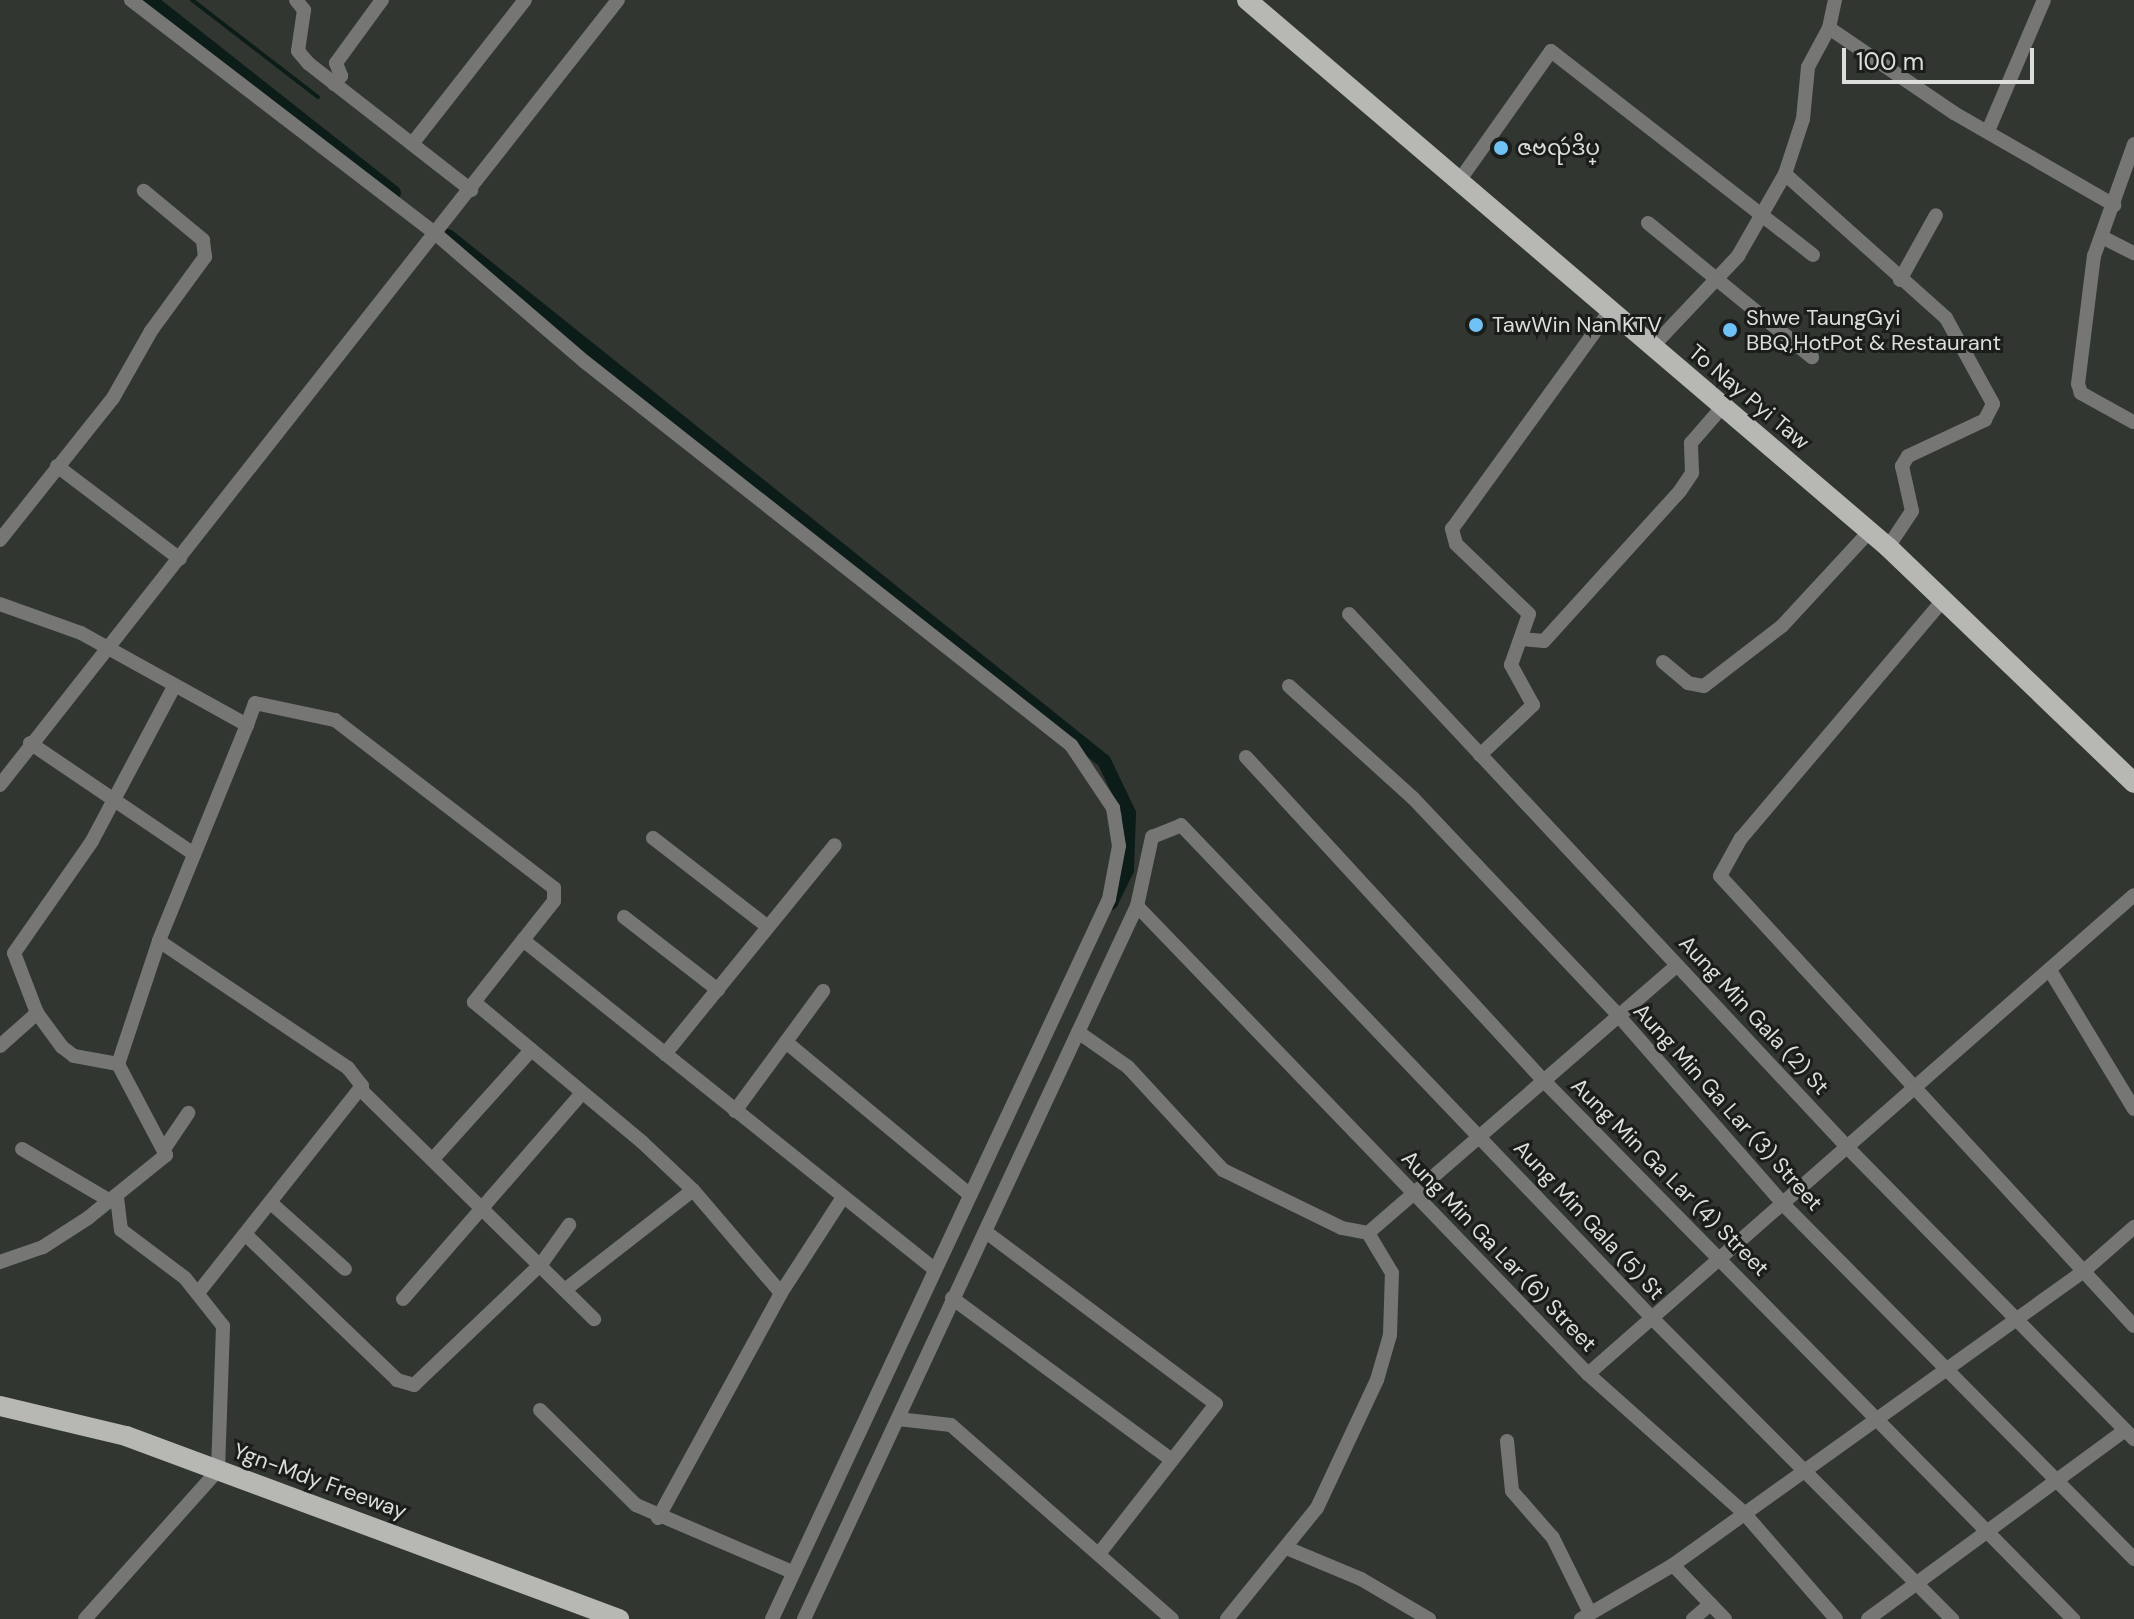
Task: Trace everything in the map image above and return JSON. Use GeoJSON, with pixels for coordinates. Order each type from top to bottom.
{"type":"FeatureCollection","features":[{"type":"Feature","properties":{"kind":"main road","name":"To Nay Pyi Taw"},"geometry":{"type":"LineString","coordinates":[[1247,0],[1870,531],[2134,783]]}},
{"type":"Feature","properties":{"kind":"main road","name":"Ygn-Mdy Freeway"},"geometry":{"type":"LineString","coordinates":[[0,1406],[126,1436],[619,1619]]}},
{"type":"Feature","properties":{"kind":"street"},"geometry":{"type":"LineString","coordinates":[[131,0],[439,230],[585,362],[1071,745],[1101,783],[1118,825],[1109,899],[933,1268],[772,1619]]}},
{"type":"Feature","properties":{"kind":"street"},"geometry":{"type":"LineString","coordinates":[[296,0],[304,10],[298,51],[334,84],[471,190]]}},
{"type":"Feature","properties":{"kind":"street"},"geometry":{"type":"LineString","coordinates":[[334,84],[341,76],[336,63],[382,0]]}},
{"type":"Feature","properties":{"kind":"street"},"geometry":{"type":"LineString","coordinates":[[412,144],[525,0]]}},
{"type":"Feature","properties":{"kind":"street"},"geometry":{"type":"LineString","coordinates":[[0,785],[30,743],[180,559],[618,0]]}},
{"type":"Feature","properties":{"kind":"street"},"geometry":{"type":"LineString","coordinates":[[1653,346],[1718,279],[1785,174],[1798,142],[1808,67],[1829,28],[1835,0]]}},
{"type":"Feature","properties":{"kind":"street"},"geometry":{"type":"LineString","coordinates":[[1988,131],[2044,0]]}},
{"type":"Feature","properties":{"kind":"street"},"geometry":{"type":"LineString","coordinates":[[1829,28],[1988,131],[2114,205]]}},
{"type":"Feature","properties":{"kind":"street"},"geometry":{"type":"LineString","coordinates":[[1459,181],[1551,51],[1813,255]]}},
{"type":"Feature","properties":{"kind":"street"},"geometry":{"type":"LineString","coordinates":[[2133,422],[2079,389],[2083,315],[2102,237],[2134,144]]}},
{"type":"Feature","properties":{"kind":"street"},"geometry":{"type":"LineString","coordinates":[[1785,174],[1946,318],[1993,404],[1985,420],[1908,456],[1902,466],[1912,511],[1888,547]]}},
{"type":"Feature","properties":{"kind":"street"},"geometry":{"type":"LineString","coordinates":[[0,540],[113,398],[151,331],[205,257],[203,240],[144,191]]}},
{"type":"Feature","properties":{"kind":"street"},"geometry":{"type":"LineString","coordinates":[[1900,280],[1936,215]]}},
{"type":"Feature","properties":{"kind":"street"},"geometry":{"type":"LineString","coordinates":[[1648,223],[1812,357]]}},
{"type":"Feature","properties":{"kind":"street"},"geometry":{"type":"LineString","coordinates":[[2102,237],[2134,253]]}},
{"type":"Feature","properties":{"kind":"street"},"geometry":{"type":"LineString","coordinates":[[1480,755],[1533,705],[1511,665],[1529,614],[1456,544],[1452,529],[1610,311]]}},
{"type":"Feature","properties":{"kind":"street"},"geometry":{"type":"LineString","coordinates":[[1522,639],[1544,641],[1680,491],[1692,473],[1691,443],[1723,406]]}},
{"type":"Feature","properties":{"kind":"street"},"geometry":{"type":"LineString","coordinates":[[57,466],[180,559]]}},
{"type":"Feature","properties":{"kind":"street"},"geometry":{"type":"LineString","coordinates":[[1663,662],[1688,683],[1704,686],[1782,626],[1870,531]]}},
{"type":"Feature","properties":{"kind":"street"},"geometry":{"type":"LineString","coordinates":[[1944,599],[1720,868],[1725,886],[2134,1326]]}},
{"type":"Feature","properties":{"kind":"street"},"geometry":{"type":"LineString","coordinates":[[0,604],[106,647],[247,725]]}},
{"type":"Feature","properties":{"kind":"street","name":"Aung Min Gala (2) St"},"geometry":{"type":"LineString","coordinates":[[1349,614],[1849,1149],[2012,1320],[2129,1435]]}},
{"type":"Feature","properties":{"kind":"street","name":"Aung Min Ga Lar (3) Street"},"geometry":{"type":"LineString","coordinates":[[1289,686],[1413,798],[1617,1014],[1784,1205],[2134,1559]]}},
{"type":"Feature","properties":{"kind":"street"},"geometry":{"type":"LineString","coordinates":[[166,1146],[118,1064],[68,1052],[37,1013],[31,989],[17,972],[17,943],[114,803],[174,687]]}},
{"type":"Feature","properties":{"kind":"street"},"geometry":{"type":"LineString","coordinates":[[118,1064],[159,941],[255,703],[325,716],[422,784],[556,891],[523,940],[473,1001],[693,1190],[781,1293]]}},
{"type":"Feature","properties":{"kind":"street"},"geometry":{"type":"LineString","coordinates":[[30,743],[114,803],[194,854]]}},
{"type":"Feature","properties":{"kind":"street","name":"Aung Min Ga Lar (4) Street"},"geometry":{"type":"LineString","coordinates":[[1246,757],[1544,1081],[2073,1619]]}},
{"type":"Feature","properties":{"kind":"street","name":"Aung Min Gala (5) St"},"geometry":{"type":"LineString","coordinates":[[1137,906],[1152,837],[1181,825],[1653,1319],[1918,1580],[1952,1619]]}},
{"type":"Feature","properties":{"kind":"street"},"geometry":{"type":"LineString","coordinates":[[653,838],[768,927]]}},
{"type":"Feature","properties":{"kind":"street"},"geometry":{"type":"LineString","coordinates":[[665,1054],[835,845]]}},
{"type":"Feature","properties":{"kind":"street"},"geometry":{"type":"LineString","coordinates":[[1588,1374],[1917,1091],[2134,895]]}},
{"type":"Feature","properties":{"kind":"street"},"geometry":{"type":"LineString","coordinates":[[804,1619],[1137,906]]}},
{"type":"Feature","properties":{"kind":"street","name":"Aung Min Ga Lar (6) Street"},"geometry":{"type":"LineString","coordinates":[[1137,906],[1588,1374],[1744,1513],[1836,1619]]}},
{"type":"Feature","properties":{"kind":"street"},"geometry":{"type":"LineString","coordinates":[[624,917],[718,990]]}},
{"type":"Feature","properties":{"kind":"street"},"geometry":{"type":"LineString","coordinates":[[523,940],[933,1268]]}},
{"type":"Feature","properties":{"kind":"street"},"geometry":{"type":"LineString","coordinates":[[159,941],[348,1068],[362,1081],[361,1090],[199,1292]]}},
{"type":"Feature","properties":{"kind":"street"},"geometry":{"type":"LineString","coordinates":[[1368,1233],[1677,965]]}},
{"type":"Feature","properties":{"kind":"street"},"geometry":{"type":"LineString","coordinates":[[2051,972],[2134,1109]]}},
{"type":"Feature","properties":{"kind":"street"},"geometry":{"type":"LineString","coordinates":[[735,1111],[823,991]]}},
{"type":"Feature","properties":{"kind":"street"},"geometry":{"type":"LineString","coordinates":[[0,1046],[37,1013]]}},
{"type":"Feature","properties":{"kind":"street"},"geometry":{"type":"LineString","coordinates":[[1078,1032],[1128,1067],[1223,1170],[1342,1228],[1368,1233],[1392,1273],[1390,1335],[1356,1434],[1289,1549],[1227,1619]]}},
{"type":"Feature","properties":{"kind":"street"},"geometry":{"type":"LineString","coordinates":[[786,1042],[969,1194]]}},
{"type":"Feature","properties":{"kind":"street"},"geometry":{"type":"LineString","coordinates":[[433,1159],[531,1050]]}},
{"type":"Feature","properties":{"kind":"street"},"geometry":{"type":"LineString","coordinates":[[361,1090],[542,1263],[594,1319]]}},
{"type":"Feature","properties":{"kind":"street"},"geometry":{"type":"LineString","coordinates":[[403,1299],[582,1093]]}},
{"type":"Feature","properties":{"kind":"street"},"geometry":{"type":"LineString","coordinates":[[0,1262],[43,1247],[114,1200],[163,1161],[166,1146],[188,1113]]}},
{"type":"Feature","properties":{"kind":"street"},"geometry":{"type":"LineString","coordinates":[[22,1149],[114,1200],[121,1230],[199,1292],[227,1340],[218,1470],[85,1619]]}},
{"type":"Feature","properties":{"kind":"street"},"geometry":{"type":"LineString","coordinates":[[566,1289],[693,1190]]}},
{"type":"Feature","properties":{"kind":"street"},"geometry":{"type":"LineString","coordinates":[[658,1518],[781,1293],[843,1197]]}},
{"type":"Feature","properties":{"kind":"street"},"geometry":{"type":"LineString","coordinates":[[271,1203],[345,1269]]}},
{"type":"Feature","properties":{"kind":"street"},"geometry":{"type":"LineString","coordinates":[[245,1234],[397,1380],[414,1385],[542,1263],[569,1225]]}},
{"type":"Feature","properties":{"kind":"street"},"geometry":{"type":"LineString","coordinates":[[1507,1441],[1512,1491],[1553,1538],[1585,1616],[1673,1565],[1874,1418],[2084,1271],[2134,1227]]}},
{"type":"Feature","properties":{"kind":"street"},"geometry":{"type":"LineString","coordinates":[[986,1232],[1214,1401],[1214,1413],[1172,1460],[1099,1554]]}},
{"type":"Feature","properties":{"kind":"street"},"geometry":{"type":"LineString","coordinates":[[952,1298],[1172,1460]]}},
{"type":"Feature","properties":{"kind":"street"},"geometry":{"type":"LineString","coordinates":[[540,1410],[595,1471],[658,1518],[792,1572]]}},
{"type":"Feature","properties":{"kind":"street"},"geometry":{"type":"LineString","coordinates":[[898,1419],[951,1425],[1172,1619]]}},
{"type":"Feature","properties":{"kind":"street"},"geometry":{"type":"LineString","coordinates":[[1868,1619],[2056,1482],[2129,1435]]}},
{"type":"Feature","properties":{"kind":"street"},"geometry":{"type":"LineString","coordinates":[[1289,1549],[1361,1579],[1429,1619]]}},
{"type":"Feature","properties":{"kind":"street"},"geometry":{"type":"LineString","coordinates":[[1673,1565],[1725,1619]]}},
{"type":"Feature","properties":{"kind":"street"},"geometry":{"type":"LineString","coordinates":[[1693,1619],[1710,1604]]}},
{"type":"Feature","properties":{"kind":"waterway"},"geometry":{"type":"LineString","coordinates":[[150,0],[394,193]]}},
{"type":"Feature","properties":{"kind":"waterway"},"geometry":{"type":"LineString","coordinates":[[192,0],[318,97]]}},
{"type":"Feature","properties":{"kind":"waterway"},"geometry":{"type":"LineString","coordinates":[[448,236],[1104,761],[1129,813],[1127,870],[1111,903]]}},
{"type":"Feature","properties":{"kind":"place","name":"ဇဗၺဴဒိပ္"},"geometry":{"type":"Point","coordinates":[1501,148]}},
{"type":"Feature","properties":{"kind":"place","name":"TawWin Nan KTV"},"geometry":{"type":"Point","coordinates":[1476,325]}},
{"type":"Feature","properties":{"kind":"place","name":"Shwe TaungGyi BBQ,HotPot & Restaurant"},"geometry":{"type":"Point","coordinates":[1730,330]}}]}
